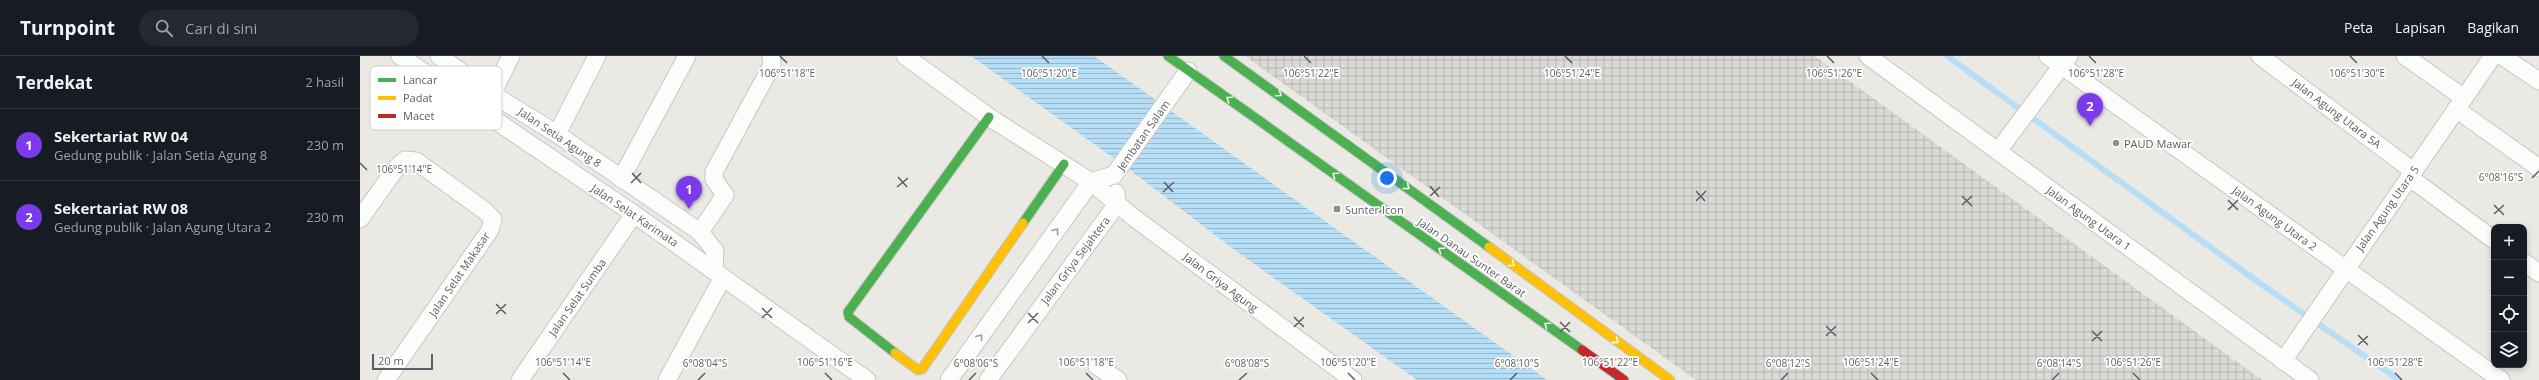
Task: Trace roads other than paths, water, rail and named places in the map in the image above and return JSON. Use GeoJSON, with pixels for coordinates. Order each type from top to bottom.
{"type":"FeatureCollection","features":[{"type":"Feature","properties":{"kind":"main road","name":"Jalan Danau Sunter Barat"},"geometry":{"type":"LineString","coordinates":[[1168,56],[1586,348],[1624,380]]}},
{"type":"Feature","properties":{"kind":"main road","name":"Jalan Danau Sunter Barat"},"geometry":{"type":"LineString","coordinates":[[1224,56],[1322,125],[1598,331],[1670,380]]}},
{"type":"Feature","properties":{"kind":"main road"},"geometry":{"type":"LineString","coordinates":[[989,116],[848,312],[849,316],[918,370],[922,370],[1064,164]]}},
{"type":"Feature","properties":{"kind":"street","name":"Jalan Selat Karimata"},"geometry":{"type":"LineString","coordinates":[[400,56],[415,66]]}},
{"type":"Feature","properties":{"kind":"street","name":"Jalan Setia Agung 8"},"geometry":{"type":"LineString","coordinates":[[439,56],[453,66]]}},
{"type":"Feature","properties":{"kind":"street"},"geometry":{"type":"LineString","coordinates":[[502,74],[511,56]]}},
{"type":"Feature","properties":{"kind":"street"},"geometry":{"type":"LineString","coordinates":[[557,134],[597,56]]}},
{"type":"Feature","properties":{"kind":"street"},"geometry":{"type":"LineString","coordinates":[[621,178],[687,56]]}},
{"type":"Feature","properties":{"kind":"street"},"geometry":{"type":"LineString","coordinates":[[700,232],[724,200],[724,193],[714,179],[714,172],[772,65],[770,56]]}},
{"type":"Feature","properties":{"kind":"street"},"geometry":{"type":"LineString","coordinates":[[905,56],[989,116],[1091,182]]}},
{"type":"Feature","properties":{"kind":"street","name":"Jalan Agung Utara 1"},"geometry":{"type":"LineString","coordinates":[[1868,56],[2310,380]]}},
{"type":"Feature","properties":{"kind":"street","name":"Jalan Agung Utara 5A"},"geometry":{"type":"LineString","coordinates":[[2260,56],[2491,238]]}},
{"type":"Feature","properties":{"kind":"street"},"geometry":{"type":"LineString","coordinates":[[2405,56],[2539,168]]}},
{"type":"Feature","properties":{"kind":"street","name":"Jalan Agung Utara 5"},"geometry":{"type":"LineString","coordinates":[[2283,361],[2345,268],[2493,56]]}},
{"type":"Feature","properties":{"kind":"street"},"geometry":{"type":"LineString","coordinates":[[2502,56],[2539,81]]}},
{"type":"Feature","properties":{"kind":"street"},"geometry":{"type":"LineString","coordinates":[[1998,151],[2034,104],[2060,59]]}},
{"type":"Feature","properties":{"kind":"street","name":"Jalan Agung Utara 2"},"geometry":{"type":"LineString","coordinates":[[2060,59],[2345,268],[2501,380]]}},
{"type":"Feature","properties":{"kind":"street","name":"Jembatan Salam"},"geometry":{"type":"LineString","coordinates":[[1117,171],[1188,71]]}},
{"type":"Feature","properties":{"kind":"street","name":"Jalan Setia Agung 8"},"geometry":{"type":"LineString","coordinates":[[502,100],[557,134],[700,232],[715,251],[718,274]]}},
{"type":"Feature","properties":{"kind":"street","name":"Jalan Selat Karimata"},"geometry":{"type":"LineString","coordinates":[[502,125],[634,214],[867,380]]}},
{"type":"Feature","properties":{"kind":"street","name":"Jalan Selat Makasar"},"geometry":{"type":"LineString","coordinates":[[360,220],[397,167],[405,160],[416,161],[485,211],[493,219],[490,230],[386,380]]}},
{"type":"Feature","properties":{"kind":"street"},"geometry":{"type":"LineString","coordinates":[[949,380],[1091,182],[1117,171],[1117,204]]}},
{"type":"Feature","properties":{"kind":"street","name":"Jalan Griya Agung"},"geometry":{"type":"LineString","coordinates":[[1091,182],[1117,204],[1353,380]]}},
{"type":"Feature","properties":{"kind":"street","name":"Jalan Griya Sejahtera"},"geometry":{"type":"LineString","coordinates":[[988,380],[1117,204]]}},
{"type":"Feature","properties":{"kind":"street","name":"Jalan Selat Sumba"},"geometry":{"type":"LineString","coordinates":[[520,380],[634,214]]}},
{"type":"Feature","properties":{"kind":"street"},"geometry":{"type":"LineString","coordinates":[[2527,264],[2539,274]]}},
{"type":"Feature","properties":{"kind":"street"},"geometry":{"type":"LineString","coordinates":[[667,380],[718,274]]}},
{"type":"Feature","properties":{"kind":"street"},"geometry":{"type":"LineString","coordinates":[[1097,366],[1118,380]]}},
{"type":"Feature","properties":{"kind":"water"},"geometry":{"type":"Polygon","coordinates":[[[971,56],[1094,56],[1547,380],[1417,380],[1236,251],[1122,164],[971,56]]]}},
{"type":"Feature","properties":{"kind":"waterway"},"geometry":{"type":"LineString","coordinates":[[1947,56],[2261,284],[2399,380]]}},
{"type":"Feature","properties":{"kind":"place","name":"Sekertariat RW 08"},"geometry":{"type":"Point","coordinates":[2090,126]}},
{"type":"Feature","properties":{"kind":"place","name":"PAUD Mawar"},"geometry":{"type":"Point","coordinates":[2116,143]}},
{"type":"Feature","properties":{"kind":"place","name":"Sekertariat RW 04"},"geometry":{"type":"Point","coordinates":[689,209]}},
{"type":"Feature","properties":{"kind":"place","name":"Sunter Icon"},"geometry":{"type":"Point","coordinates":[1337,209]}}]}
